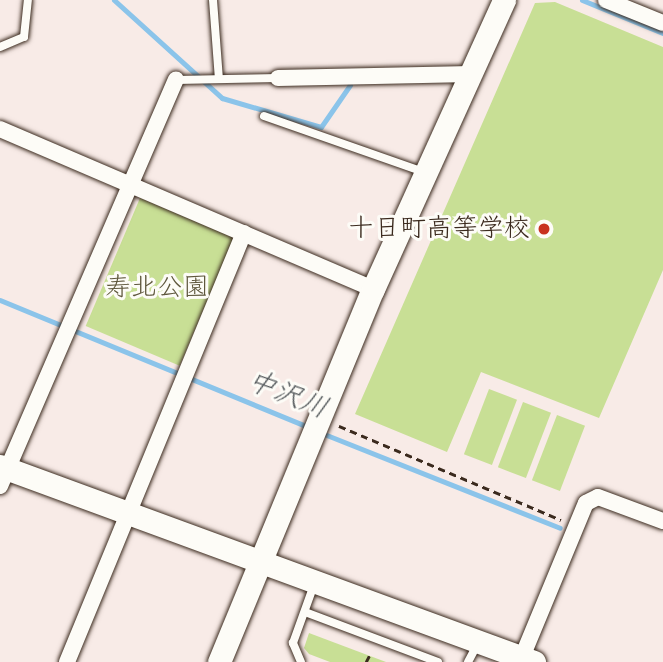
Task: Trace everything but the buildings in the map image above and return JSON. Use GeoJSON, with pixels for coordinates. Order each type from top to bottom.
{"type":"FeatureCollection","features":[{"type":"Feature","properties":{"kind":"street"},"geometry":{"type":"LineString","coordinates":[[219,662],[373,289],[505,0]]}},
{"type":"Feature","properties":{"kind":"street"},"geometry":{"type":"LineString","coordinates":[[606,0],[663,23]]}},
{"type":"Feature","properties":{"kind":"street"},"geometry":{"type":"LineString","coordinates":[[278,78],[471,74]]}},
{"type":"Feature","properties":{"kind":"street"},"geometry":{"type":"LineString","coordinates":[[176,80],[2,474],[128,514],[317,580],[525,661],[586,503],[598,497],[663,522]]}},
{"type":"Feature","properties":{"kind":"street"},"geometry":{"type":"LineString","coordinates":[[0,129],[373,289]]}},
{"type":"Feature","properties":{"kind":"street"},"geometry":{"type":"LineString","coordinates":[[67,662],[244,233]]}},
{"type":"Feature","properties":{"kind":"lane"},"geometry":{"type":"LineString","coordinates":[[0,47],[24,37],[28,0]]}},
{"type":"Feature","properties":{"kind":"lane"},"geometry":{"type":"LineString","coordinates":[[213,0],[219,79]]}},
{"type":"Feature","properties":{"kind":"lane"},"geometry":{"type":"LineString","coordinates":[[176,80],[278,78]]}},
{"type":"Feature","properties":{"kind":"lane"},"geometry":{"type":"LineString","coordinates":[[264,116],[426,173]]}},
{"type":"Feature","properties":{"kind":"lane"},"geometry":{"type":"LineString","coordinates":[[301,662],[293,652],[317,580]]}},
{"type":"Feature","properties":{"kind":"lane"},"geometry":{"type":"LineString","coordinates":[[305,612],[438,662]]}},
{"type":"Feature","properties":{"kind":"lane"},"geometry":{"type":"LineString","coordinates":[[468,662],[479,641]]}},
{"type":"Feature","properties":{"kind":"path"},"geometry":{"type":"LineString","coordinates":[[320,418],[577,527]]}},
{"type":"Feature","properties":{"kind":"path"},"geometry":{"type":"LineString","coordinates":[[366,662],[369,656]]}},
{"type":"Feature","properties":{"kind":"green space","name":"十日町高等学校"},"geometry":{"type":"Polygon","coordinates":[[[555,2],[663,47],[663,270],[599,418],[481,372],[447,452],[355,414],[535,3],[555,2]]]}},
{"type":"Feature","properties":{"kind":"green space","name":"寿北公園"},"geometry":{"type":"Polygon","coordinates":[[[140,198],[234,238],[180,366],[86,326],[140,198]]]}},
{"type":"Feature","properties":{"kind":"green space"},"geometry":{"type":"Polygon","coordinates":[[[489,389],[517,400],[492,465],[464,454],[489,389]]]}},
{"type":"Feature","properties":{"kind":"green space"},"geometry":{"type":"Polygon","coordinates":[[[523,402],[551,413],[526,478],[498,467],[523,402]]]}},
{"type":"Feature","properties":{"kind":"green space"},"geometry":{"type":"Polygon","coordinates":[[[557,415],[585,426],[560,491],[532,480],[557,415]]]}},
{"type":"Feature","properties":{"kind":"green space"},"geometry":{"type":"Polygon","coordinates":[[[309,633],[386,662],[330,662],[309,654],[304,648],[309,633]]]}},
{"type":"Feature","properties":{"kind":"waterway"},"geometry":{"type":"LineString","coordinates":[[114,0],[222,98],[321,127],[350,85]]}},
{"type":"Feature","properties":{"kind":"waterway"},"geometry":{"type":"LineString","coordinates":[[582,0],[663,33]]}},
{"type":"Feature","properties":{"kind":"waterway","name":"中沢川"},"geometry":{"type":"LineString","coordinates":[[0,300],[310,428]]}},
{"type":"Feature","properties":{"kind":"waterway","name":"中沢川"},"geometry":{"type":"LineString","coordinates":[[319,432],[560,528]]}},
{"type":"Feature","properties":{"kind":"place","name":"十日町高等学校"},"geometry":{"type":"Point","coordinates":[544,229]}}]}
